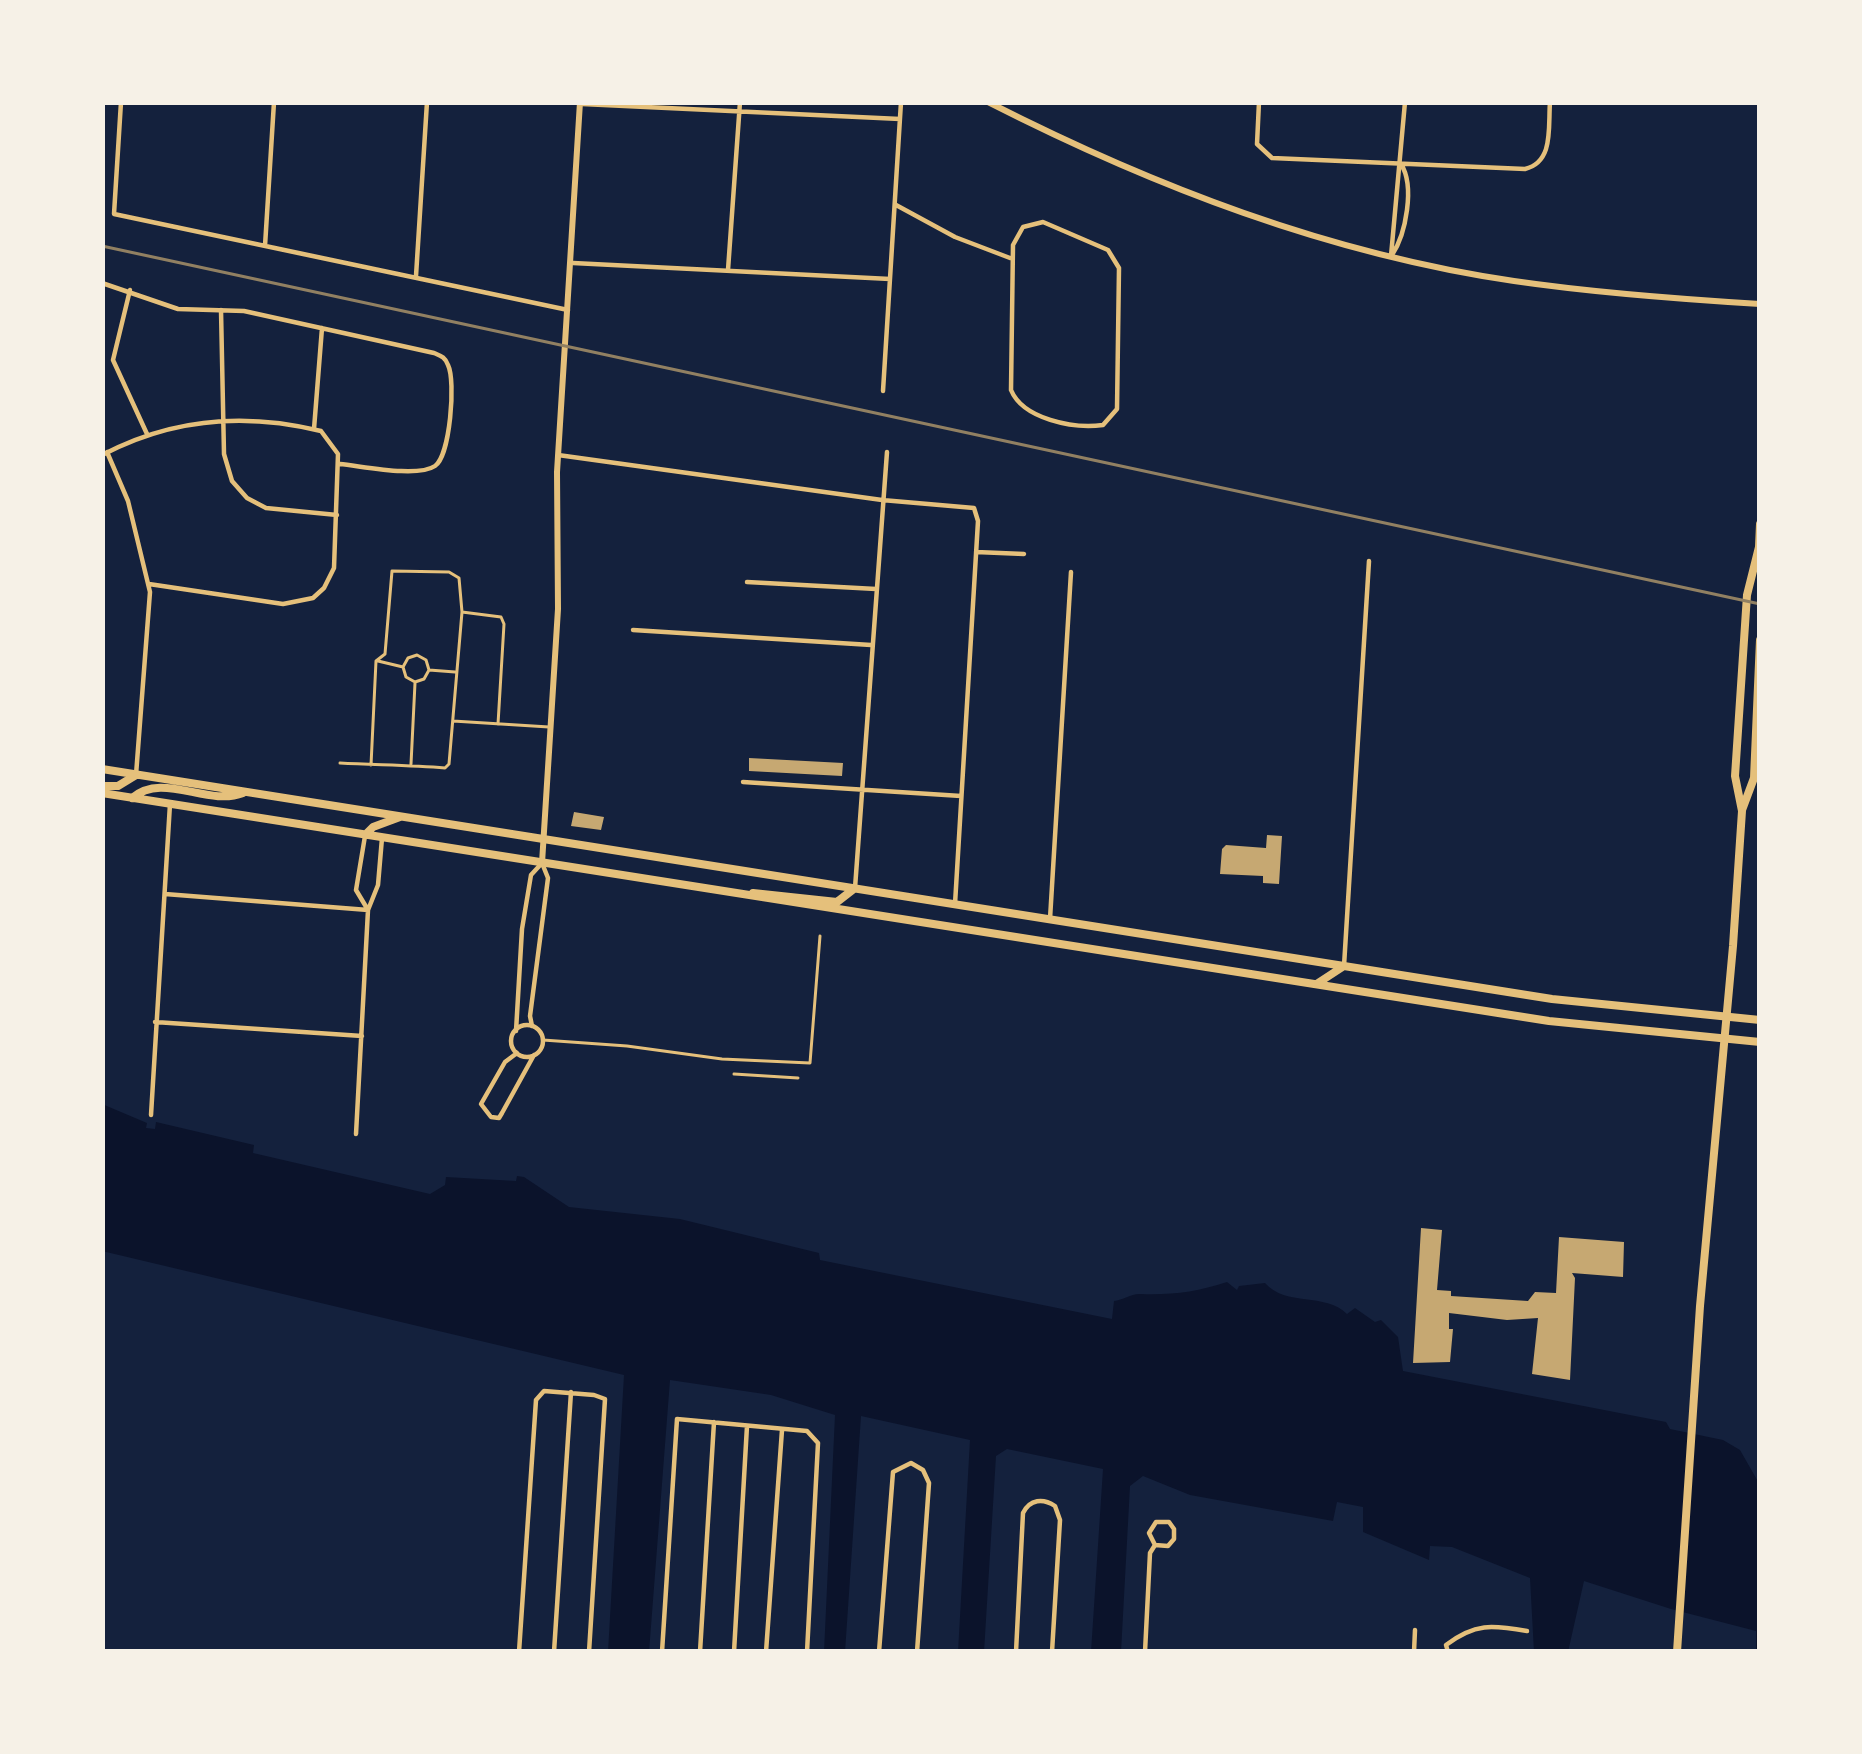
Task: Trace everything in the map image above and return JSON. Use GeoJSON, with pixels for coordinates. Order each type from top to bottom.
{"type":"FeatureCollection","features":[{"type":"Feature","properties":{"kind":"main road"},"geometry":{"type":"LineString","coordinates":[[1677,1652],[1742,811],[1736,759],[1749,578],[1759,551],[1760,524]]}},
{"type":"Feature","properties":{"kind":"main road"},"geometry":{"type":"LineString","coordinates":[[1742,811],[1754,778],[1760,640]]}},
{"type":"Feature","properties":{"kind":"main road"},"geometry":{"type":"LineString","coordinates":[[102,770],[1552,999],[1760,1019]]}},
{"type":"Feature","properties":{"kind":"main road"},"geometry":{"type":"LineString","coordinates":[[102,790],[136,775]]}},
{"type":"Feature","properties":{"kind":"main road"},"geometry":{"type":"LineString","coordinates":[[132,798],[154,787],[222,798],[244,792]]}},
{"type":"Feature","properties":{"kind":"main road"},"geometry":{"type":"LineString","coordinates":[[102,790],[365,836],[1549,1021],[1760,1042]]}},
{"type":"Feature","properties":{"kind":"main road"},"geometry":{"type":"LineString","coordinates":[[365,836],[373,826],[402,816]]}},
{"type":"Feature","properties":{"kind":"main road"},"geometry":{"type":"LineString","coordinates":[[740,895],[765,892],[837,902],[855,888]]}},
{"type":"Feature","properties":{"kind":"main road"},"geometry":{"type":"LineString","coordinates":[[859,912],[875,892]]}},
{"type":"Feature","properties":{"kind":"main road"},"geometry":{"type":"LineString","coordinates":[[1317,984],[1344,966]]}},
{"type":"Feature","properties":{"kind":"main road"},"geometry":{"type":"LineString","coordinates":[[1340,988],[1361,969]]}},
{"type":"Feature","properties":{"kind":"street"},"geometry":{"type":"LineString","coordinates":[[121,102],[114,214],[568,310]]}},
{"type":"Feature","properties":{"kind":"street"},"geometry":{"type":"LineString","coordinates":[[265,248],[274,102]]}},
{"type":"Feature","properties":{"kind":"street"},"geometry":{"type":"LineString","coordinates":[[416,278],[427,102]]}},
{"type":"Feature","properties":{"kind":"street"},"geometry":{"type":"LineString","coordinates":[[728,271],[740,102]]}},
{"type":"Feature","properties":{"kind":"street"},"geometry":{"type":"LineString","coordinates":[[884,392],[902,102]]}},
{"type":"Feature","properties":{"kind":"street"},"geometry":{"type":"LineString","coordinates":[[988,102],[1091,154],[1187,194],[1391,256],[1511,281],[1760,304]]}},
{"type":"Feature","properties":{"kind":"street"},"geometry":{"type":"LineString","coordinates":[[1258,102],[1256,136],[1265,155],[1532,169],[1546,154],[1550,102]]}},
{"type":"Feature","properties":{"kind":"street"},"geometry":{"type":"LineString","coordinates":[[1391,256],[1405,102]]}},
{"type":"Feature","properties":{"kind":"street"},"geometry":{"type":"LineString","coordinates":[[534,1055],[517,1053],[505,1062],[481,1104],[491,1117],[499,1118],[543,1040],[532,1026],[548,878],[542,863],[558,599],[558,455],[580,103],[900,119]]}},
{"type":"Feature","properties":{"kind":"street"},"geometry":{"type":"LineString","coordinates":[[1391,256],[1402,240],[1407,174],[1401,164]]}},
{"type":"Feature","properties":{"kind":"street"},"geometry":{"type":"LineString","coordinates":[[896,205],[955,237],[1012,259]]}},
{"type":"Feature","properties":{"kind":"street"},"geometry":{"type":"LineString","coordinates":[[1042,222],[1108,250],[1117,261],[1117,409],[1103,425],[1084,426],[1029,413],[1013,397],[1012,259],[1018,232],[1042,222]]}},
{"type":"Feature","properties":{"kind":"street"},"geometry":{"type":"LineString","coordinates":[[571,262],[890,279]]}},
{"type":"Feature","properties":{"kind":"street"},"geometry":{"type":"LineString","coordinates":[[102,283],[178,309],[244,311],[434,353],[446,360],[450,373],[448,448],[436,466],[415,472],[340,464]]}},
{"type":"Feature","properties":{"kind":"street"},"geometry":{"type":"LineString","coordinates":[[130,290],[113,360],[147,434]]}},
{"type":"Feature","properties":{"kind":"street"},"geometry":{"type":"LineString","coordinates":[[221,310],[226,468],[247,498],[273,510],[337,515]]}},
{"type":"Feature","properties":{"kind":"street"},"geometry":{"type":"LineString","coordinates":[[314,429],[322,328]]}},
{"type":"Feature","properties":{"kind":"street"},"geometry":{"type":"LineString","coordinates":[[136,775],[148,584],[128,501],[105,453],[191,421],[225,419],[314,429],[332,441],[340,464],[332,575],[324,588],[305,602],[283,604],[148,584]]}},
{"type":"Feature","properties":{"kind":"street"},"geometry":{"type":"LineString","coordinates":[[855,888],[887,452]]}},
{"type":"Feature","properties":{"kind":"street"},"geometry":{"type":"LineString","coordinates":[[558,455],[974,508],[978,521],[955,904]]}},
{"type":"Feature","properties":{"kind":"street"},"geometry":{"type":"LineString","coordinates":[[976,552],[1024,554]]}},
{"type":"Feature","properties":{"kind":"street"},"geometry":{"type":"LineString","coordinates":[[1344,966],[1369,561]]}},
{"type":"Feature","properties":{"kind":"street"},"geometry":{"type":"LineString","coordinates":[[1050,920],[1071,572]]}},
{"type":"Feature","properties":{"kind":"street"},"geometry":{"type":"LineString","coordinates":[[747,582],[876,589]]}},
{"type":"Feature","properties":{"kind":"street"},"geometry":{"type":"LineString","coordinates":[[633,630],[872,645]]}},
{"type":"Feature","properties":{"kind":"street"},"geometry":{"type":"LineString","coordinates":[[742,782],[961,796]]}},
{"type":"Feature","properties":{"kind":"street"},"geometry":{"type":"LineString","coordinates":[[151,1115],[170,804]]}},
{"type":"Feature","properties":{"kind":"street"},"geometry":{"type":"LineString","coordinates":[[365,836],[356,890],[368,910]]}},
{"type":"Feature","properties":{"kind":"street"},"geometry":{"type":"LineString","coordinates":[[356,1135],[368,910],[378,885],[382,838]]}},
{"type":"Feature","properties":{"kind":"street"},"geometry":{"type":"LineString","coordinates":[[517,1053],[512,1045],[522,929],[531,875],[542,863]]}},
{"type":"Feature","properties":{"kind":"street"},"geometry":{"type":"LineString","coordinates":[[165,894],[368,910]]}},
{"type":"Feature","properties":{"kind":"street"},"geometry":{"type":"LineString","coordinates":[[155,1022],[362,1036]]}},
{"type":"Feature","properties":{"kind":"street"},"geometry":{"type":"LineString","coordinates":[[515,1030],[532,1026]]}},
{"type":"Feature","properties":{"kind":"street"},"geometry":{"type":"LineString","coordinates":[[520,1652],[536,1400],[544,1391],[605,1399],[589,1652]]}},
{"type":"Feature","properties":{"kind":"street"},"geometry":{"type":"LineString","coordinates":[[554,1652],[571,1392]]}},
{"type":"Feature","properties":{"kind":"street"},"geometry":{"type":"LineString","coordinates":[[662,1652],[677,1419],[807,1431],[818,1442],[807,1652]]}},
{"type":"Feature","properties":{"kind":"street"},"geometry":{"type":"LineString","coordinates":[[700,1652],[714,1422]]}},
{"type":"Feature","properties":{"kind":"street"},"geometry":{"type":"LineString","coordinates":[[734,1652],[747,1426]]}},
{"type":"Feature","properties":{"kind":"street"},"geometry":{"type":"LineString","coordinates":[[766,1652],[782,1429]]}},
{"type":"Feature","properties":{"kind":"street"},"geometry":{"type":"LineString","coordinates":[[879,1652],[893,1472],[910,1463],[923,1470],[928,1483],[917,1652]]}},
{"type":"Feature","properties":{"kind":"street"},"geometry":{"type":"LineString","coordinates":[[1016,1652],[1022,1520],[1033,1502],[1049,1502],[1059,1512],[1052,1652]]}},
{"type":"Feature","properties":{"kind":"street"},"geometry":{"type":"LineString","coordinates":[[1168,1522],[1174,1539],[1168,1546],[1155,1545],[1148,1533],[1152,1525],[1168,1522]]}},
{"type":"Feature","properties":{"kind":"street"},"geometry":{"type":"LineString","coordinates":[[1145,1652],[1150,1552],[1155,1545]]}},
{"type":"Feature","properties":{"kind":"street"},"geometry":{"type":"LineString","coordinates":[[1448,1652],[1446,1646],[1467,1629],[1487,1624],[1527,1631]]}},
{"type":"Feature","properties":{"kind":"street"},"geometry":{"type":"LineString","coordinates":[[1414,1652],[1415,1630]]}},
{"type":"Feature","properties":{"kind":"lane"},"geometry":{"type":"LineString","coordinates":[[340,763],[445,768],[449,764],[462,612],[459,578],[448,572],[392,571],[386,654],[376,661]]}},
{"type":"Feature","properties":{"kind":"lane"},"geometry":{"type":"LineString","coordinates":[[462,612],[501,617],[504,624],[499,724]]}},
{"type":"Feature","properties":{"kind":"lane"},"geometry":{"type":"LineString","coordinates":[[417,655],[426,660],[429,670],[415,682],[406,677],[403,667],[417,655]]}},
{"type":"Feature","properties":{"kind":"lane"},"geometry":{"type":"LineString","coordinates":[[376,661],[403,667]]}},
{"type":"Feature","properties":{"kind":"lane"},"geometry":{"type":"LineString","coordinates":[[371,764],[376,661]]}},
{"type":"Feature","properties":{"kind":"lane"},"geometry":{"type":"LineString","coordinates":[[429,670],[457,672]]}},
{"type":"Feature","properties":{"kind":"lane"},"geometry":{"type":"LineString","coordinates":[[410,766],[415,682]]}},
{"type":"Feature","properties":{"kind":"lane"},"geometry":{"type":"LineString","coordinates":[[452,721],[551,728]]}},
{"type":"Feature","properties":{"kind":"lane"},"geometry":{"type":"LineString","coordinates":[[543,1040],[722,1060],[810,1063],[820,936]]}},
{"type":"Feature","properties":{"kind":"lane"},"geometry":{"type":"LineString","coordinates":[[734,1074],[798,1078]]}},
{"type":"Feature","properties":{"kind":"water"},"geometry":{"type":"Polygon","coordinates":[[[102,1104],[147,1123],[146,1128],[155,1129],[156,1122],[254,1145],[253,1153],[430,1194],[445,1185],[446,1177],[516,1181],[517,1176],[524,1177],[569,1207],[680,1219],[819,1253],[820,1260],[1112,1319],[1114,1301],[1227,1282],[1237,1290],[1265,1283],[1284,1295],[1328,1303],[1347,1314],[1355,1308],[1375,1322],[1381,1320],[1398,1337],[1403,1371],[1666,1422],[1670,1429],[1723,1440],[1740,1450],[1760,1485],[1760,1652],[1756,1652],[1756,1631],[1584,1581],[1568,1652],[1534,1652],[1530,1578],[1452,1547],[1430,1546],[1429,1560],[1363,1532],[1363,1507],[1337,1502],[1333,1521],[1190,1495],[1143,1476],[1130,1486],[1121,1652],[1091,1652],[1103,1469],[1007,1449],[996,1456],[984,1652],[958,1652],[970,1440],[861,1416],[845,1652],[824,1652],[835,1415],[771,1395],[670,1380],[649,1652],[608,1652],[624,1375],[102,1251],[102,1104]]]}},
{"type":"Feature","properties":{"kind":"building"},"geometry":{"type":"Polygon","coordinates":[[[749,758],[843,763],[842,776],[749,771],[749,758]]]}},
{"type":"Feature","properties":{"kind":"building"},"geometry":{"type":"Polygon","coordinates":[[[574,812],[604,817],[601,830],[571,826],[574,812]]]}},
{"type":"Feature","properties":{"kind":"building"},"geometry":{"type":"Polygon","coordinates":[[[1267,835],[1282,836],[1279,884],[1263,883],[1263,876],[1220,874],[1226,845],[1266,848],[1267,835]]]}},
{"type":"Feature","properties":{"kind":"building"},"geometry":{"type":"Polygon","coordinates":[[[1421,1228],[1442,1230],[1437,1290],[1451,1291],[1451,1296],[1528,1301],[1535,1292],[1556,1293],[1559,1237],[1624,1242],[1623,1277],[1572,1273],[1570,1380],[1532,1374],[1538,1318],[1507,1320],[1449,1313],[1449,1329],[1453,1329],[1450,1362],[1413,1363],[1421,1228]]]}},
{"type":"Feature","properties":{"kind":"railway"},"geometry":{"type":"LineString","coordinates":[[102,246],[1760,604]]}}]}
